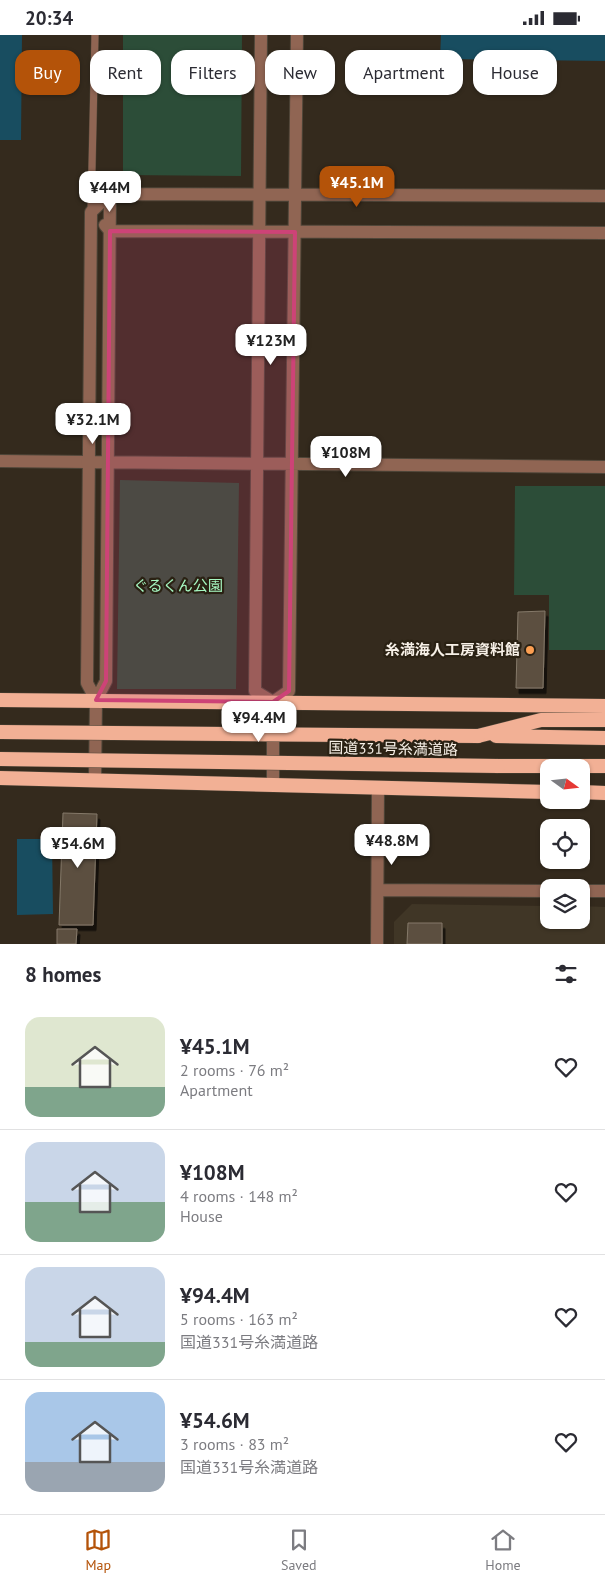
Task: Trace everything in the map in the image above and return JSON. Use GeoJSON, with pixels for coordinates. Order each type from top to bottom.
{"type":"FeatureCollection","features":[{"type":"Feature","properties":{"kind":"highway"},"geometry":{"type":"LineString","coordinates":[[0,700],[605,706]]}},
{"type":"Feature","properties":{"kind":"highway"},"geometry":{"type":"LineString","coordinates":[[478,736],[541,720],[605,720]]}},
{"type":"Feature","properties":{"kind":"highway","name":"国道331号糸満道路"},"geometry":{"type":"LineString","coordinates":[[0,732],[605,737]]}},
{"type":"Feature","properties":{"kind":"highway","name":"国道331号糸満道路"},"geometry":{"type":"LineString","coordinates":[[0,759],[605,766]]}},
{"type":"Feature","properties":{"kind":"highway"},"geometry":{"type":"LineString","coordinates":[[498,766],[540,770]]}},
{"type":"Feature","properties":{"kind":"highway"},"geometry":{"type":"LineString","coordinates":[[590,775],[605,776]]}},
{"type":"Feature","properties":{"kind":"highway"},"geometry":{"type":"LineString","coordinates":[[0,778],[540,792]]}},
{"type":"Feature","properties":{"kind":"highway"},"geometry":{"type":"LineString","coordinates":[[590,793],[605,793]]}},
{"type":"Feature","properties":{"kind":"street"},"geometry":{"type":"LineString","coordinates":[[261,35],[258,194],[255,691],[273,702]]}},
{"type":"Feature","properties":{"kind":"street"},"geometry":{"type":"LineString","coordinates":[[273,702],[289,691],[297,35]]}},
{"type":"Feature","properties":{"kind":"street"},"geometry":{"type":"LineString","coordinates":[[96,700],[87,683],[87,462],[91,212],[110,194],[296,193],[605,196]]}},
{"type":"Feature","properties":{"kind":"street"},"geometry":{"type":"LineString","coordinates":[[95,779],[96,700],[106,681],[106,463],[110,194]]}},
{"type":"Feature","properties":{"kind":"street"},"geometry":{"type":"LineString","coordinates":[[91,212],[110,231],[605,233]]}},
{"type":"Feature","properties":{"kind":"street"},"geometry":{"type":"LineString","coordinates":[[0,461],[605,467]]}},
{"type":"Feature","properties":{"kind":"street"},"geometry":{"type":"LineString","coordinates":[[273,702],[273,784]]}},
{"type":"Feature","properties":{"kind":"street"},"geometry":{"type":"LineString","coordinates":[[377,944],[378,788]]}},
{"type":"Feature","properties":{"kind":"street"},"geometry":{"type":"LineString","coordinates":[[378,890],[540,891]]}},
{"type":"Feature","properties":{"kind":"street"},"geometry":{"type":"LineString","coordinates":[[590,891],[605,891]]}},
{"type":"Feature","properties":{"kind":"lane"},"geometry":{"type":"LineString","coordinates":[[91,212],[94,35]]}},
{"type":"Feature","properties":{"kind":"highlighted area"},"geometry":{"type":"Polygon","coordinates":[[[110,231],[295,232],[289,691],[273,702],[96,700],[106,681],[110,231]]]}},
{"type":"Feature","properties":{"kind":"shaded area"},"geometry":{"type":"Polygon","coordinates":[[[412,904],[540,906],[540,929],[590,929],[590,906],[605,907],[605,944],[394,944],[394,922],[412,904]]]}},
{"type":"Feature","properties":{"kind":"green space"},"geometry":{"type":"Polygon","coordinates":[[[123,35],[242,35],[242,50],[171,50],[171,95],[242,95],[241,176],[123,175],[123,95],[161,95],[161,50],[123,50],[123,35]]]}},
{"type":"Feature","properties":{"kind":"green space","name":"ぐるくん公園"},"geometry":{"type":"Polygon","coordinates":[[[120,480],[239,483],[236,689],[117,689],[120,480]]]}},
{"type":"Feature","properties":{"kind":"green space"},"geometry":{"type":"Polygon","coordinates":[[[515,486],[605,486],[605,650],[549,650],[549,595],[514,595],[515,486]]]}},
{"type":"Feature","properties":{"kind":"water"},"geometry":{"type":"Polygon","coordinates":[[[0,35],[22,35],[22,50],[15,50],[15,95],[21,95],[21,140],[0,140],[0,35]]]}},
{"type":"Feature","properties":{"kind":"water"},"geometry":{"type":"Polygon","coordinates":[[[441,35],[605,35],[605,61],[557,60],[557,50],[473,50],[473,59],[463,59],[463,50],[440,50],[441,35]]]}},
{"type":"Feature","properties":{"kind":"water"},"geometry":{"type":"Polygon","coordinates":[[[17,839],[52,839],[53,914],[17,915],[17,839]]]}},
{"type":"Feature","properties":{"kind":"building","name":"糸満海人工房資料館"},"geometry":{"type":"Polygon","coordinates":[[[545,611],[543,688],[516,688],[518,612],[545,611]]]}},
{"type":"Feature","properties":{"kind":"building"},"geometry":{"type":"Polygon","coordinates":[[[63,813],[97,814],[93,925],[59,925],[63,813]]]}},
{"type":"Feature","properties":{"kind":"building"},"geometry":{"type":"Polygon","coordinates":[[[408,923],[442,923],[442,944],[407,944],[408,923]]]}},
{"type":"Feature","properties":{"kind":"building"},"geometry":{"type":"Polygon","coordinates":[[[57,929],[77,929],[76,944],[57,944],[57,929]]]}},
{"type":"Feature","properties":{"kind":"place","name":"糸満海人工房資料館"},"geometry":{"type":"Point","coordinates":[530,650]}}]}
